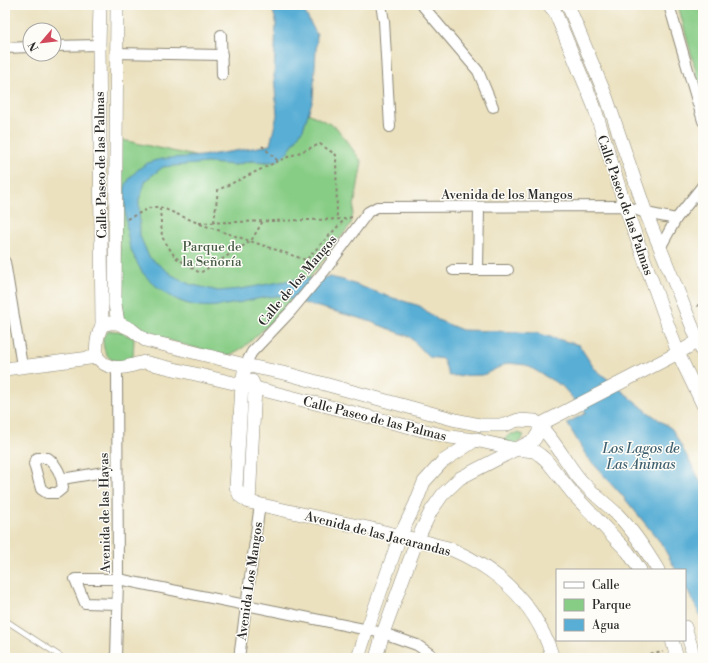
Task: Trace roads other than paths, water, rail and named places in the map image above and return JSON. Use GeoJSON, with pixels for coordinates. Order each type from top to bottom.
{"type":"FeatureCollection","features":[{"type":"Feature","properties":{"kind":"street","name":"Calle Paseo de las Palmas"},"geometry":{"type":"LineString","coordinates":[[97,357],[95,347],[97,335],[102,325],[99,87],[100,5]]}},
{"type":"Feature","properties":{"kind":"street","name":"Calle Paseo de las Palmas"},"geometry":{"type":"LineString","coordinates":[[117,5],[115,304],[118,323],[131,329],[145,340],[288,374],[456,420],[481,425],[505,425],[518,420],[535,421],[539,425]]}},
{"type":"Feature","properties":{"kind":"street"},"geometry":{"type":"LineString","coordinates":[[381,5],[384,21],[390,127]]}},
{"type":"Feature","properties":{"kind":"street"},"geometry":{"type":"LineString","coordinates":[[422,5],[478,72],[493,107]]}},
{"type":"Feature","properties":{"kind":"street","name":"Calle Paseo de las Palmas"},"geometry":{"type":"LineString","coordinates":[[549,5],[555,12],[594,106],[625,206],[678,353],[703,405]]}},
{"type":"Feature","properties":{"kind":"street","name":"Calle Paseo de las Palmas"},"geometry":{"type":"LineString","coordinates":[[568,5],[607,99],[646,213],[700,347]]}},
{"type":"Feature","properties":{"kind":"street"},"geometry":{"type":"LineString","coordinates":[[669,5],[703,121]]}},
{"type":"Feature","properties":{"kind":"street"},"geometry":{"type":"LineString","coordinates":[[221,35],[222,74]]}},
{"type":"Feature","properties":{"kind":"street"},"geometry":{"type":"LineString","coordinates":[[62,46],[99,45]]}},
{"type":"Feature","properties":{"kind":"street"},"geometry":{"type":"LineString","coordinates":[[5,48],[22,47]]}},
{"type":"Feature","properties":{"kind":"street"},"geometry":{"type":"LineString","coordinates":[[116,53],[222,55]]}},
{"type":"Feature","properties":{"kind":"street"},"geometry":{"type":"LineString","coordinates":[[99,87],[116,87]]}},
{"type":"Feature","properties":{"kind":"street"},"geometry":{"type":"LineString","coordinates":[[660,248],[676,219],[703,186]]}},
{"type":"Feature","properties":{"kind":"street","name":"Avenida de los Mangos"},"geometry":{"type":"LineString","coordinates":[[368,212],[377,208],[625,206],[646,213],[676,219]]}},
{"type":"Feature","properties":{"kind":"street"},"geometry":{"type":"LineString","coordinates":[[478,270],[479,208]]}},
{"type":"Feature","properties":{"kind":"street","name":"Calle de los Mangos"},"geometry":{"type":"LineString","coordinates":[[245,365],[252,352],[291,311],[326,269],[368,212]]}},
{"type":"Feature","properties":{"kind":"street"},"geometry":{"type":"LineString","coordinates":[[5,262],[22,366]]}},
{"type":"Feature","properties":{"kind":"street"},"geometry":{"type":"LineString","coordinates":[[453,270],[508,270]]}},
{"type":"Feature","properties":{"kind":"street"},"geometry":{"type":"LineString","coordinates":[[102,325],[118,323]]}},
{"type":"Feature","properties":{"kind":"street"},"geometry":{"type":"LineString","coordinates":[[539,425],[678,353],[700,347]]}},
{"type":"Feature","properties":{"kind":"street"},"geometry":{"type":"LineString","coordinates":[[5,369],[97,357],[106,365],[117,367]]}},
{"type":"Feature","properties":{"kind":"street","name":"Calle Paseo de las Palmas"},"geometry":{"type":"LineString","coordinates":[[117,367],[129,366],[144,362],[450,437],[475,440],[516,450],[534,451],[540,454],[574,495],[628,552],[639,569]]}},
{"type":"Feature","properties":{"kind":"street","name":"Avenida Los Mangos"},"geometry":{"type":"LineString","coordinates":[[245,365],[242,385],[236,487],[240,496],[254,503]]}},
{"type":"Feature","properties":{"kind":"street","name":"Avenida Los Mangos"},"geometry":{"type":"LineString","coordinates":[[239,658],[246,606],[254,503],[255,388],[245,365]]}},
{"type":"Feature","properties":{"kind":"street","name":"Avenida de las Hayas"},"geometry":{"type":"LineString","coordinates":[[116,658],[118,579],[116,470],[117,367]]}},
{"type":"Feature","properties":{"kind":"street"},"geometry":{"type":"LineString","coordinates":[[358,658],[400,536],[424,482],[442,462],[475,440],[505,425]]}},
{"type":"Feature","properties":{"kind":"street"},"geometry":{"type":"LineString","coordinates":[[376,658],[383,633],[417,540],[431,511],[443,494],[460,478],[534,440],[539,432],[539,425]]}},
{"type":"Feature","properties":{"kind":"street"},"geometry":{"type":"LineString","coordinates":[[539,425],[556,443],[577,476],[591,492],[616,513],[642,544],[657,569]]}},
{"type":"Feature","properties":{"kind":"street"},"geometry":{"type":"LineString","coordinates":[[62,479],[116,470]]}},
{"type":"Feature","properties":{"kind":"street","name":"Avenida de las Jacarandas"},"geometry":{"type":"LineString","coordinates":[[254,503],[417,540],[452,550],[478,563],[500,578],[520,596],[537,618],[550,646],[553,658]]}},
{"type":"Feature","properties":{"kind":"street"},"geometry":{"type":"LineString","coordinates":[[117,604],[85,603],[75,579],[118,579],[383,633],[417,645],[436,658]]}},
{"type":"Feature","properties":{"kind":"street"},"geometry":{"type":"LineString","coordinates":[[686,630],[693,658]]}},
{"type":"Feature","properties":{"kind":"lane"},"geometry":{"type":"LineString","coordinates":[[5,620],[63,658]]}},
{"type":"Feature","properties":{"kind":"water","name":"Los Lagos de Las Ánimas"},"geometry":{"type":"Polygon","coordinates":[[[271,5],[301,5],[317,35],[313,99],[303,129],[287,153],[277,161],[250,161],[235,165],[207,163],[163,167],[146,180],[139,200],[140,236],[149,257],[172,275],[189,284],[218,291],[241,289],[291,280],[330,277],[420,306],[438,320],[462,330],[536,333],[579,345],[594,368],[648,412],[672,429],[703,486],[703,621],[686,588],[686,569],[675,569],[661,543],[621,494],[587,457],[567,423],[586,413],[562,386],[526,365],[508,363],[483,375],[449,376],[443,359],[429,357],[410,337],[366,320],[278,296],[217,306],[192,305],[175,299],[164,292],[142,272],[130,247],[126,217],[125,187],[134,173],[141,167],[154,161],[161,159],[201,156],[270,145],[277,115],[274,76],[276,21],[271,5]]]}},
{"type":"Feature","properties":{"kind":"park label","name":"Parque de la Señoría"},"geometry":{"type":"Point","coordinates":[212,254]}}]}
